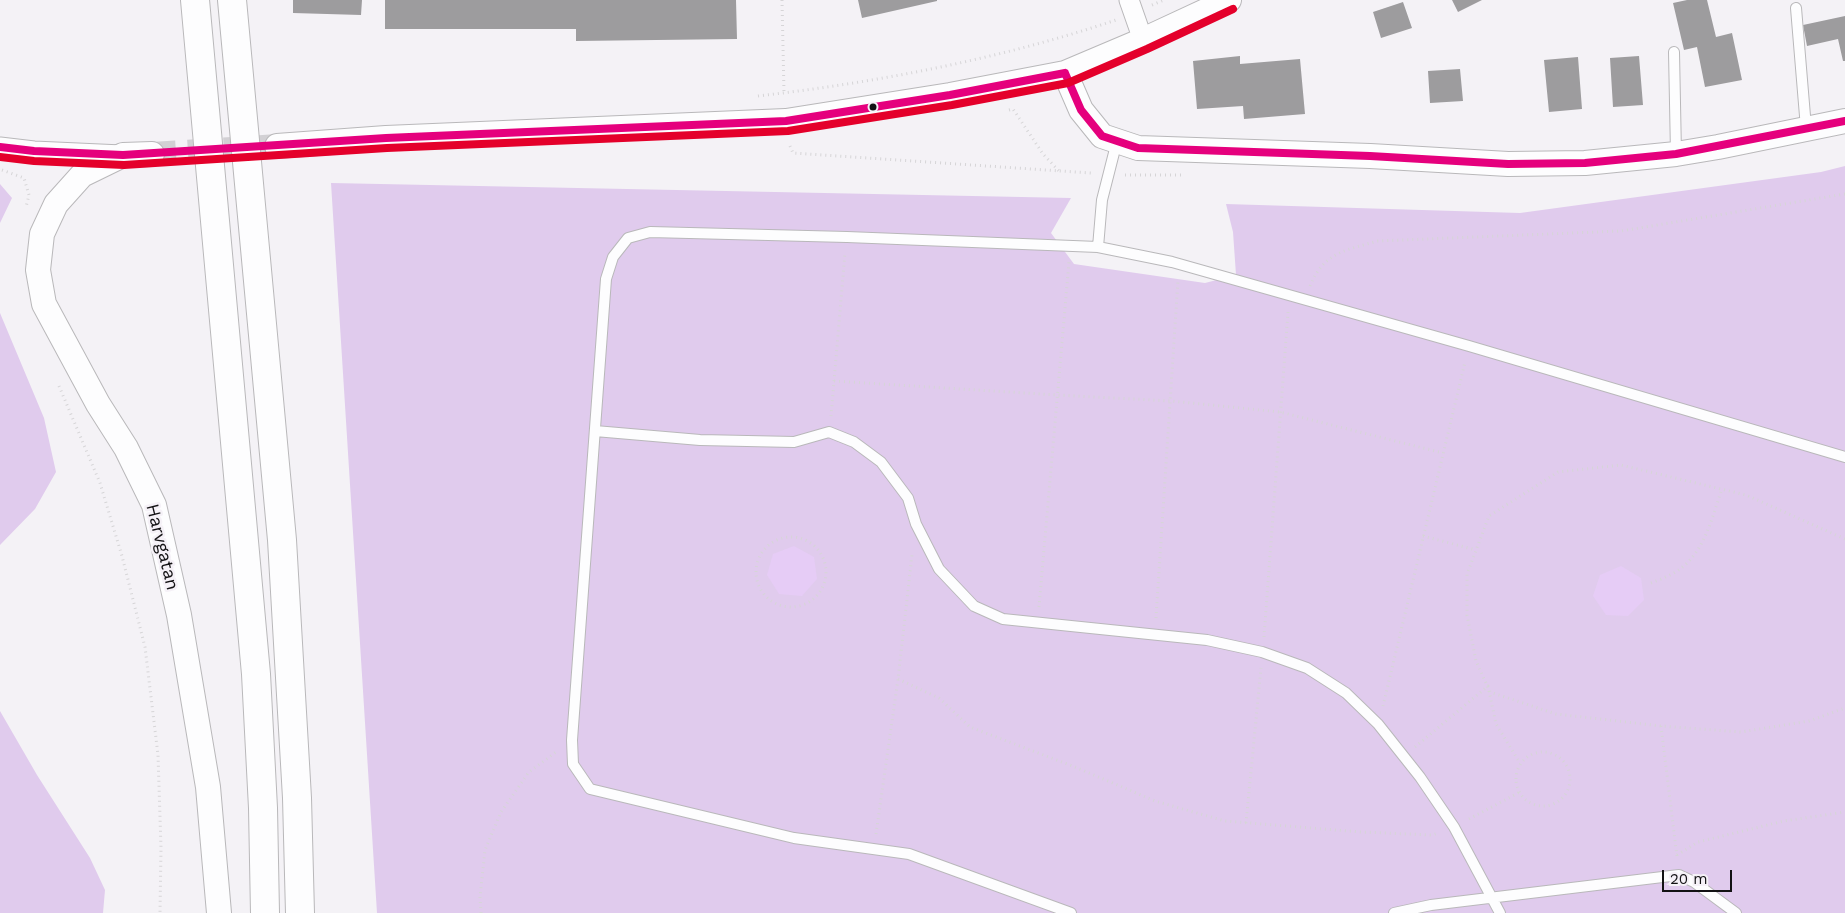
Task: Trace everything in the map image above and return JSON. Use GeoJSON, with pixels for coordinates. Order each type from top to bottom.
{"type":"FeatureCollection","features":[{"type":"Feature","properties":{"kind":"highway"},"geometry":{"type":"LineString","coordinates":[[195,0],[256,674],[265,913]]}},
{"type":"Feature","properties":{"kind":"highway"},"geometry":{"type":"LineString","coordinates":[[232,0],[282,540],[297,798],[300,913]]}},
{"type":"Feature","properties":{"kind":"street"},"geometry":{"type":"LineString","coordinates":[[277,146],[386,138],[786,121],[974,91],[1065,73],[1143,40],[1229,0]]}},
{"type":"Feature","properties":{"kind":"street"},"geometry":{"type":"LineString","coordinates":[[1131,7],[1143,40]]}},
{"type":"Feature","properties":{"kind":"street"},"geometry":{"type":"LineString","coordinates":[[1065,73],[1081,110],[1102,136],[1138,148],[1370,156],[1508,164],[1585,164],[1676,154],[1845,121]]}},
{"type":"Feature","properties":{"kind":"street"},"geometry":{"type":"LineString","coordinates":[[0,147],[34,151],[123,155],[152,154]]}},
{"type":"Feature","properties":{"kind":"street","name":"Harvgatan"},"geometry":{"type":"LineString","coordinates":[[123,155],[82,175],[56,204],[42,234],[38,270],[44,304],[98,404],[126,448],[154,505],[179,616],[208,786],[219,913]]}},
{"type":"Feature","properties":{"kind":"lane"},"geometry":{"type":"LineString","coordinates":[[1796,8],[1806,128]]}},
{"type":"Feature","properties":{"kind":"lane"},"geometry":{"type":"LineString","coordinates":[[1674,52],[1676,154]]}},
{"type":"Feature","properties":{"kind":"lane"},"geometry":{"type":"LineString","coordinates":[[1098,248],[1102,200],[1117,141]]}},
{"type":"Feature","properties":{"kind":"lane"},"geometry":{"type":"LineString","coordinates":[[1071,913],[909,854],[794,838],[590,789],[573,764],[572,740],[606,279],[613,257],[628,238],[650,232],[847,237],[1098,248],[1179,264],[1469,346],[1845,457]]}},
{"type":"Feature","properties":{"kind":"lane"},"geometry":{"type":"LineString","coordinates":[[595,431],[700,440],[794,442],[830,432],[854,442],[881,462],[908,498],[916,524],[939,569],[974,606],[1003,619],[1207,640],[1262,652],[1307,668],[1346,694],[1378,724],[1404,756],[1454,827],[1500,913]]}},
{"type":"Feature","properties":{"kind":"lane"},"geometry":{"type":"LineString","coordinates":[[1394,913],[1430,905],[1679,875],[1694,882],[1736,913]]}},
{"type":"Feature","properties":{"kind":"path"},"geometry":{"type":"LineString","coordinates":[[782,0],[784,93]]}},
{"type":"Feature","properties":{"kind":"path"},"geometry":{"type":"LineString","coordinates":[[757,97],[845,85],[963,62],[1075,33],[1131,7]]}},
{"type":"Feature","properties":{"kind":"path"},"geometry":{"type":"LineString","coordinates":[[1013,109],[1043,154],[1059,171]]}},
{"type":"Feature","properties":{"kind":"path"},"geometry":{"type":"LineString","coordinates":[[0,169],[24,178],[29,195],[26,211]]}},
{"type":"Feature","properties":{"kind":"path"},"geometry":{"type":"LineString","coordinates":[[1304,300],[1312,279],[1323,262],[1342,251],[1378,241],[1621,231],[1845,194]]}},
{"type":"Feature","properties":{"kind":"path"},"geometry":{"type":"LineString","coordinates":[[830,432],[847,237]]}},
{"type":"Feature","properties":{"kind":"path"},"geometry":{"type":"LineString","coordinates":[[1038,623],[1070,246]]}},
{"type":"Feature","properties":{"kind":"path"},"geometry":{"type":"LineString","coordinates":[[1155,636],[1179,264]]}},
{"type":"Feature","properties":{"kind":"path"},"geometry":{"type":"LineString","coordinates":[[1246,823],[1262,652],[1289,296]]}},
{"type":"Feature","properties":{"kind":"path"},"geometry":{"type":"LineString","coordinates":[[1378,724],[1469,346]]}},
{"type":"Feature","properties":{"kind":"path"},"geometry":{"type":"LineString","coordinates":[[834,380],[1171,401],[1280,412],[1443,453]]}},
{"type":"Feature","properties":{"kind":"path"},"geometry":{"type":"LineString","coordinates":[[58,384],[100,483],[122,556],[145,646],[158,755],[161,848],[160,913]]}},
{"type":"Feature","properties":{"kind":"path"},"geometry":{"type":"LineString","coordinates":[[1845,539],[1746,495],[1621,465],[1558,472],[1489,516],[1467,574],[1467,615],[1476,660],[1490,692],[1556,714],[1661,726],[1741,732],[1809,721],[1845,708]]}},
{"type":"Feature","properties":{"kind":"path"},"geometry":{"type":"LineString","coordinates":[[1652,583],[1679,570],[1696,554],[1722,489]]}},
{"type":"Feature","properties":{"kind":"path"},"geometry":{"type":"LineString","coordinates":[[874,849],[898,679],[916,524]]}},
{"type":"Feature","properties":{"kind":"path"},"geometry":{"type":"LineString","coordinates":[[792,536],[812,542],[824,557],[827,578],[818,596],[801,607],[780,607],[764,595],[755,576],[758,556],[772,541],[792,536]]}},
{"type":"Feature","properties":{"kind":"path"},"geometry":{"type":"LineString","coordinates":[[1423,536],[1476,550]]}},
{"type":"Feature","properties":{"kind":"path"},"geometry":{"type":"LineString","coordinates":[[898,679],[939,698],[970,727],[1075,767],[1155,801],[1225,822],[1432,835],[1454,827],[1520,792]]}},
{"type":"Feature","properties":{"kind":"path"},"geometry":{"type":"LineString","coordinates":[[1404,756],[1488,686]]}},
{"type":"Feature","properties":{"kind":"path"},"geometry":{"type":"LineString","coordinates":[[1488,686],[1496,724],[1520,763]]}},
{"type":"Feature","properties":{"kind":"path"},"geometry":{"type":"LineString","coordinates":[[1661,726],[1679,875]]}},
{"type":"Feature","properties":{"kind":"path"},"geometry":{"type":"LineString","coordinates":[[481,913],[480,897],[484,850],[501,812],[529,772],[572,740]]}},
{"type":"Feature","properties":{"kind":"path"},"geometry":{"type":"LineString","coordinates":[[1534,752],[1552,752],[1566,762],[1572,779],[1567,796],[1553,806],[1535,806],[1521,796],[1520,792],[1515,779],[1520,763],[1534,752]]}},
{"type":"Feature","properties":{"kind":"path"},"geometry":{"type":"LineString","coordinates":[[1677,855],[1698,842],[1784,821],[1845,812]]}},
{"type":"Feature","properties":{"kind":"shaded area"},"geometry":{"type":"Polygon","coordinates":[[[1845,166],[1845,913],[377,913],[331,183],[1071,198],[1051,233],[1074,264],[1205,283],[1236,275],[1233,232],[1226,204],[1520,213],[1821,172],[1845,166]]]}},
{"type":"Feature","properties":{"kind":"shaded area"},"geometry":{"type":"Polygon","coordinates":[[[0,184],[12,198],[0,223],[0,184]]]}},
{"type":"Feature","properties":{"kind":"shaded area"},"geometry":{"type":"Polygon","coordinates":[[[0,313],[44,418],[56,472],[35,509],[0,545],[0,313]]]}},
{"type":"Feature","properties":{"kind":"shaded area"},"geometry":{"type":"Polygon","coordinates":[[[794,546],[814,557],[817,579],[802,596],[779,594],[767,575],[773,554],[794,546]]]}},
{"type":"Feature","properties":{"kind":"shaded area"},"geometry":{"type":"Polygon","coordinates":[[[1621,566],[1641,578],[1644,600],[1628,616],[1606,615],[1593,596],[1600,575],[1621,566]]]}},
{"type":"Feature","properties":{"kind":"shaded area"},"geometry":{"type":"Polygon","coordinates":[[[0,711],[37,775],[90,858],[105,890],[103,913],[0,913],[0,711]]]}},
{"type":"Feature","properties":{"kind":"building"},"geometry":{"type":"Polygon","coordinates":[[[293,0],[362,0],[361,15],[293,13],[293,0]]]}},
{"type":"Feature","properties":{"kind":"building"},"geometry":{"type":"Polygon","coordinates":[[[385,0],[736,0],[737,39],[576,41],[576,29],[385,29],[385,0]]]}},
{"type":"Feature","properties":{"kind":"building"},"geometry":{"type":"Polygon","coordinates":[[[858,0],[937,0],[937,1],[862,18],[858,0]]]}},
{"type":"Feature","properties":{"kind":"building"},"geometry":{"type":"Polygon","coordinates":[[[1452,0],[1482,0],[1458,12],[1452,0]]]}},
{"type":"Feature","properties":{"kind":"building"},"geometry":{"type":"Polygon","coordinates":[[[1687,0],[1707,0],[1716,37],[1732,33],[1742,80],[1705,87],[1697,47],[1684,50],[1673,3],[1687,0]]]}},
{"type":"Feature","properties":{"kind":"building"},"geometry":{"type":"Polygon","coordinates":[[[1403,2],[1412,28],[1381,38],[1373,12],[1403,2]]]}},
{"type":"Feature","properties":{"kind":"building"},"geometry":{"type":"Polygon","coordinates":[[[1845,16],[1845,61],[1843,61],[1838,39],[1807,46],[1803,25],[1845,16]]]}},
{"type":"Feature","properties":{"kind":"building"},"geometry":{"type":"Polygon","coordinates":[[[1240,56],[1240,64],[1300,59],[1305,114],[1244,119],[1243,106],[1197,109],[1193,61],[1240,56]]]}},
{"type":"Feature","properties":{"kind":"building"},"geometry":{"type":"Polygon","coordinates":[[[1639,56],[1643,105],[1613,107],[1610,58],[1639,56]]]}},
{"type":"Feature","properties":{"kind":"building"},"geometry":{"type":"Polygon","coordinates":[[[1578,57],[1582,109],[1549,112],[1544,60],[1578,57]]]}},
{"type":"Feature","properties":{"kind":"building"},"geometry":{"type":"Polygon","coordinates":[[[1460,69],[1463,101],[1430,103],[1428,71],[1460,69]]]}},
{"type":"Feature","properties":{"kind":"tunnel"},"geometry":{"type":"LineString","coordinates":[[152,154],[277,146]]}},
{"type":"Feature","properties":{"kind":"transit line"},"geometry":{"type":"LineString","coordinates":[[0,157],[34,161],[124,165],[387,148],[788,131],[952,105],[1068,83],[1233,9]]}},
{"type":"Feature","properties":{"kind":"transit line"},"geometry":{"type":"LineString","coordinates":[[1065,73],[1081,110],[1102,136],[1138,148],[1370,156],[1508,164],[1585,163],[1676,154],[1845,121]]}},
{"type":"Feature","properties":{"kind":"transit line"},"geometry":{"type":"LineString","coordinates":[[0,147],[34,151],[123,155],[386,138],[786,121],[950,95],[1065,73]]}}]}
